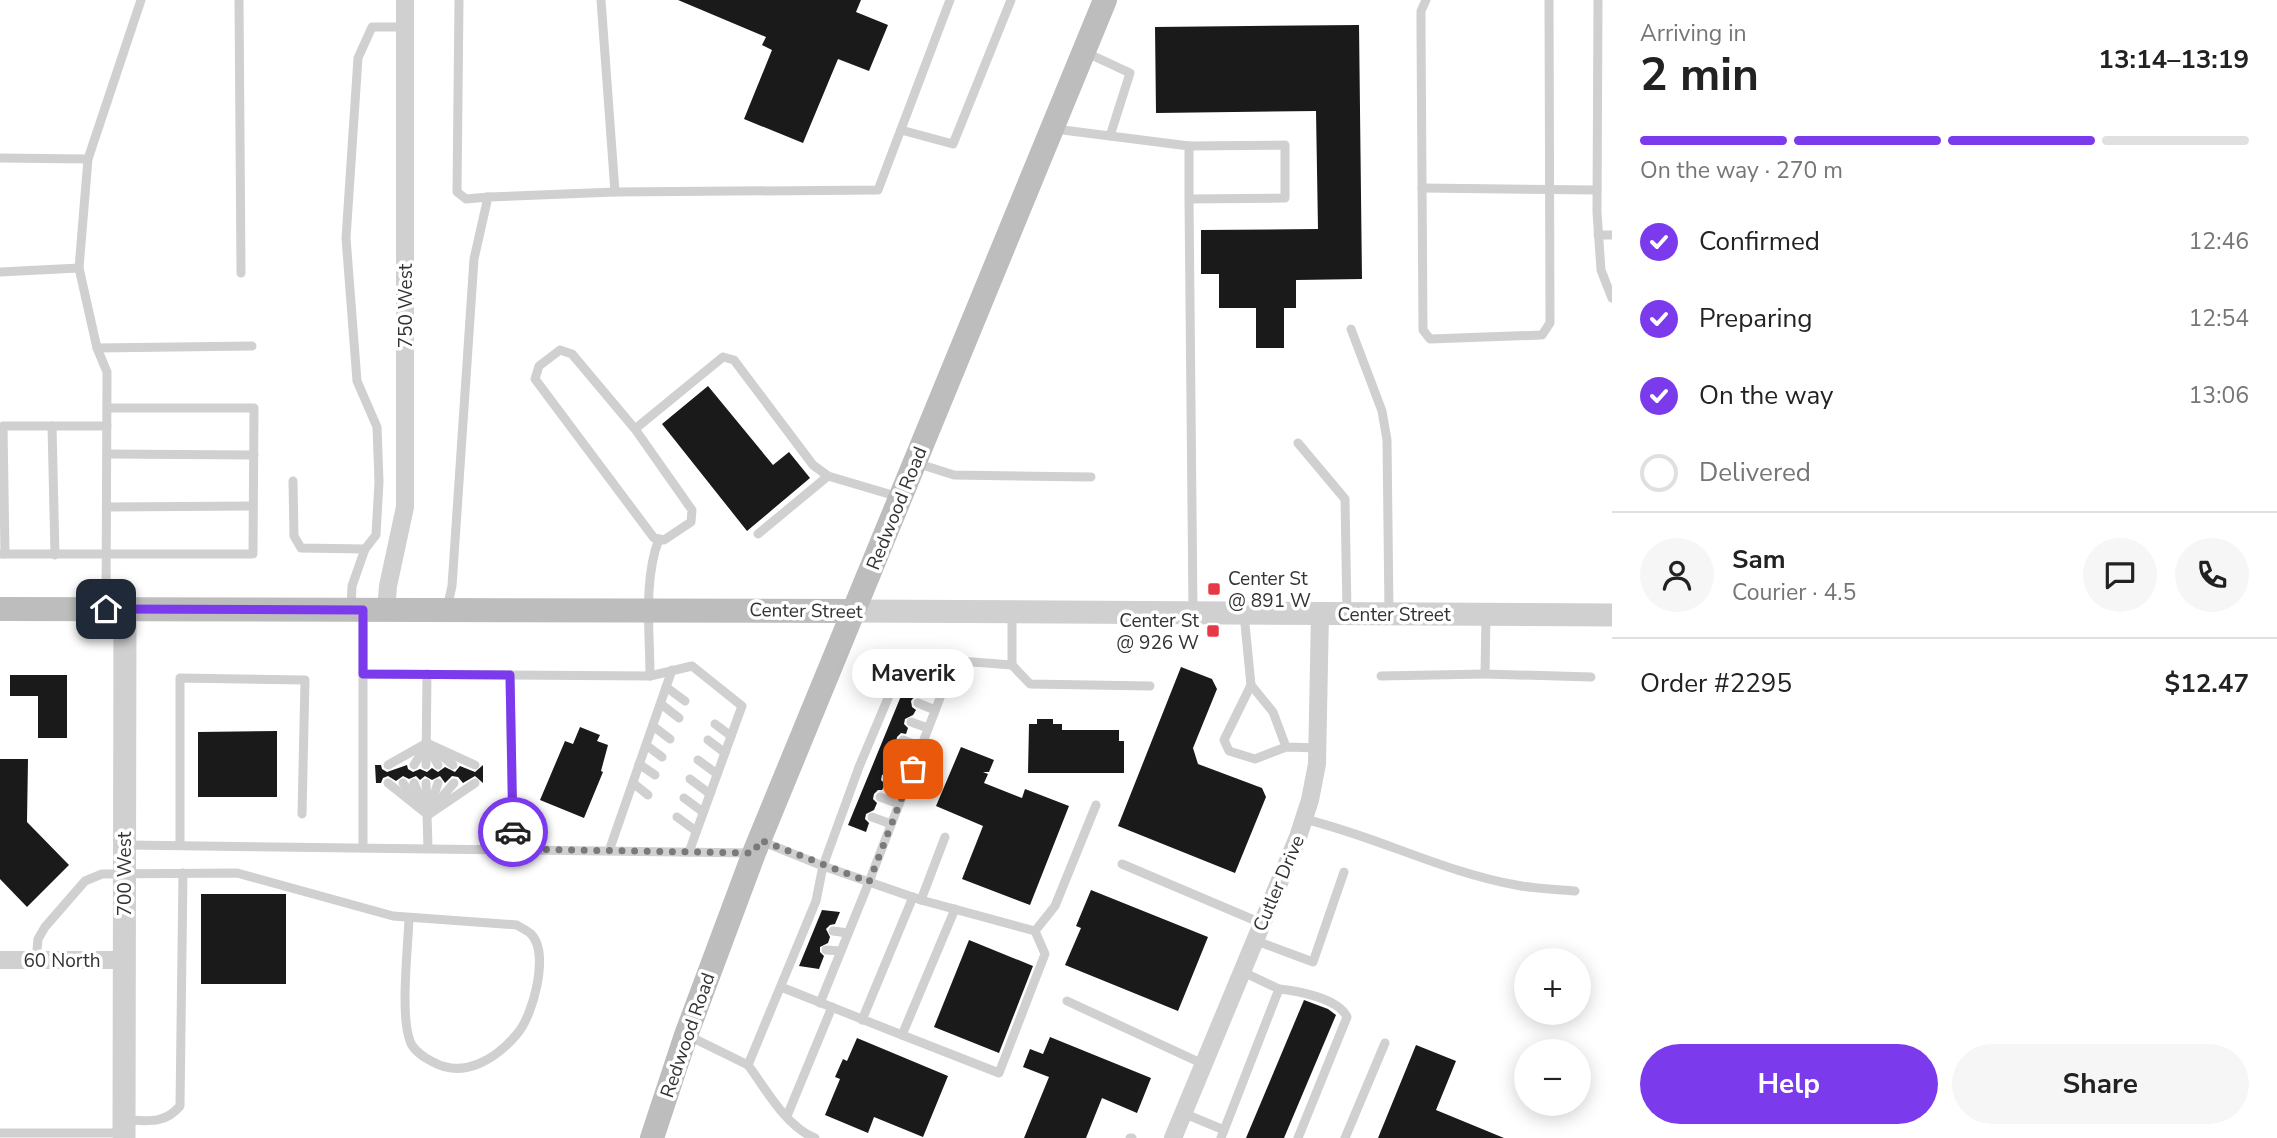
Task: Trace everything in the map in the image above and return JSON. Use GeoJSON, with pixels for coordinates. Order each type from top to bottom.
{"type":"FeatureCollection","features":[{"type":"Feature","properties":{"kind":"main road","name":"Redwood Road"},"geometry":{"type":"LineString","coordinates":[[652,1138],[686,1035],[757,846],[1105,0]]}},
{"type":"Feature","properties":{"kind":"main road","name":"Center Street"},"geometry":{"type":"LineString","coordinates":[[0,609],[853,611]]}},
{"type":"Feature","properties":{"kind":"street","name":"750 West"},"geometry":{"type":"LineString","coordinates":[[367,610],[388,586],[405,507],[405,0]]}},
{"type":"Feature","properties":{"kind":"street","name":"700 West"},"geometry":{"type":"LineString","coordinates":[[115,609],[124,845],[124,1130]]}},
{"type":"Feature","properties":{"kind":"street","name":"Center Street"},"geometry":{"type":"LineString","coordinates":[[853,611],[1612,615]]}},
{"type":"Feature","properties":{"kind":"street","name":"Cutler Drive"},"geometry":{"type":"LineString","coordinates":[[1173,1138],[1304,819],[1314,781],[1318,748],[1320,614]]}},
{"type":"Feature","properties":{"kind":"street","name":"60 North"},"geometry":{"type":"LineString","coordinates":[[0,960],[124,960]]}},
{"type":"Feature","properties":{"kind":"lane"},"geometry":{"type":"LineString","coordinates":[[115,609],[108,554],[107,372],[97,348],[79,268],[88,159],[141,0]]}},
{"type":"Feature","properties":{"kind":"lane"},"geometry":{"type":"LineString","coordinates":[[239,0],[241,273]]}},
{"type":"Feature","properties":{"kind":"lane"},"geometry":{"type":"LineString","coordinates":[[459,0],[457,192],[466,199],[615,192],[878,190],[950,0]]}},
{"type":"Feature","properties":{"kind":"lane"},"geometry":{"type":"LineString","coordinates":[[601,0],[615,192]]}},
{"type":"Feature","properties":{"kind":"lane"},"geometry":{"type":"LineString","coordinates":[[901,130],[953,144],[1011,0]]}},
{"type":"Feature","properties":{"kind":"lane"},"geometry":{"type":"LineString","coordinates":[[1426,0],[1421,11],[1423,330],[1430,338],[1542,335],[1550,323],[1549,0]]}},
{"type":"Feature","properties":{"kind":"lane"},"geometry":{"type":"LineString","coordinates":[[1598,0],[1598,235],[1601,270],[1612,298]]}},
{"type":"Feature","properties":{"kind":"lane"},"geometry":{"type":"LineString","coordinates":[[363,848],[363,674],[367,610],[352,586],[365,549],[376,535],[379,482],[377,426],[356,381],[346,238],[358,58],[372,27],[405,27]]}},
{"type":"Feature","properties":{"kind":"lane"},"geometry":{"type":"LineString","coordinates":[[1083,51],[1130,74],[1110,136]]}},
{"type":"Feature","properties":{"kind":"lane"},"geometry":{"type":"LineString","coordinates":[[1051,129],[1189,146],[1285,145],[1285,198],[1189,199]]}},
{"type":"Feature","properties":{"kind":"lane"},"geometry":{"type":"LineString","coordinates":[[1189,146],[1192,613]]}},
{"type":"Feature","properties":{"kind":"lane"},"geometry":{"type":"LineString","coordinates":[[0,158],[88,159]]}},
{"type":"Feature","properties":{"kind":"lane"},"geometry":{"type":"LineString","coordinates":[[1422,188],[1597,190]]}},
{"type":"Feature","properties":{"kind":"lane"},"geometry":{"type":"LineString","coordinates":[[447,610],[452,586],[474,259],[488,197]]}},
{"type":"Feature","properties":{"kind":"lane"},"geometry":{"type":"LineString","coordinates":[[1598,235],[1612,234]]}},
{"type":"Feature","properties":{"kind":"lane"},"geometry":{"type":"LineString","coordinates":[[0,272],[79,268]]}},
{"type":"Feature","properties":{"kind":"lane"},"geometry":{"type":"LineString","coordinates":[[1352,329],[1382,411],[1387,440],[1389,614]]}},
{"type":"Feature","properties":{"kind":"lane"},"geometry":{"type":"LineString","coordinates":[[97,348],[252,346]]}},
{"type":"Feature","properties":{"kind":"lane"},"geometry":{"type":"LineString","coordinates":[[560,350],[572,354],[635,429],[692,510],[691,522],[664,540],[654,538],[535,379],[539,366],[560,350]]}},
{"type":"Feature","properties":{"kind":"lane"},"geometry":{"type":"LineString","coordinates":[[635,429],[723,357],[734,360],[813,465],[828,476],[900,497]]}},
{"type":"Feature","properties":{"kind":"lane"},"geometry":{"type":"LineString","coordinates":[[107,408],[254,408],[253,554],[3,554],[3,426],[107,426]]}},
{"type":"Feature","properties":{"kind":"lane"},"geometry":{"type":"LineString","coordinates":[[52,426],[55,555]]}},
{"type":"Feature","properties":{"kind":"lane"},"geometry":{"type":"LineString","coordinates":[[1298,443],[1345,499],[1347,614]]}},
{"type":"Feature","properties":{"kind":"lane"},"geometry":{"type":"LineString","coordinates":[[107,454],[254,455]]}},
{"type":"Feature","properties":{"kind":"lane"},"geometry":{"type":"LineString","coordinates":[[915,463],[954,475],[1091,477]]}},
{"type":"Feature","properties":{"kind":"lane"},"geometry":{"type":"LineString","coordinates":[[758,534],[828,476]]}},
{"type":"Feature","properties":{"kind":"lane"},"geometry":{"type":"LineString","coordinates":[[293,481],[294,536],[301,548],[365,549]]}},
{"type":"Feature","properties":{"kind":"lane"},"geometry":{"type":"LineString","coordinates":[[107,506],[253,506]]}},
{"type":"Feature","properties":{"kind":"lane"},"geometry":{"type":"LineString","coordinates":[[650,676],[653,555],[659,539]]}},
{"type":"Feature","properties":{"kind":"lane"},"geometry":{"type":"LineString","coordinates":[[1012,612],[1012,665]]}},
{"type":"Feature","properties":{"kind":"lane"},"geometry":{"type":"LineString","coordinates":[[1244,613],[1251,685],[1224,740],[1229,751],[1255,759],[1286,747],[1318,748]]}},
{"type":"Feature","properties":{"kind":"lane"},"geometry":{"type":"LineString","coordinates":[[1485,674],[1486,614]]}},
{"type":"Feature","properties":{"kind":"lane"},"geometry":{"type":"LineString","coordinates":[[747,1065],[809,930],[823,866],[849,808],[859,767],[899,672],[919,658],[1012,665],[1030,684],[1150,686]]}},
{"type":"Feature","properties":{"kind":"lane"},"geometry":{"type":"LineString","coordinates":[[820,1003],[940,698],[944,660]]}},
{"type":"Feature","properties":{"kind":"lane"},"geometry":{"type":"LineString","coordinates":[[363,674],[650,676],[692,666],[742,706],[689,852]]}},
{"type":"Feature","properties":{"kind":"lane"},"geometry":{"type":"LineString","coordinates":[[609,851],[672,670]]}},
{"type":"Feature","properties":{"kind":"lane"},"geometry":{"type":"LineString","coordinates":[[426,765],[427,674]]}},
{"type":"Feature","properties":{"kind":"lane"},"geometry":{"type":"LineString","coordinates":[[1381,676],[1485,674],[1591,677]]}},
{"type":"Feature","properties":{"kind":"lane"},"geometry":{"type":"LineString","coordinates":[[510,675],[513,849]]}},
{"type":"Feature","properties":{"kind":"lane"},"geometry":{"type":"LineString","coordinates":[[180,845],[180,678],[305,680],[302,814]]}},
{"type":"Feature","properties":{"kind":"lane"},"geometry":{"type":"LineString","coordinates":[[1251,685],[1273,712],[1286,747]]}},
{"type":"Feature","properties":{"kind":"lane"},"geometry":{"type":"LineString","coordinates":[[666,687],[685,701]]}},
{"type":"Feature","properties":{"kind":"lane"},"geometry":{"type":"LineString","coordinates":[[890,692],[901,696]]}},
{"type":"Feature","properties":{"kind":"lane"},"geometry":{"type":"LineString","coordinates":[[918,703],[935,710]]}},
{"type":"Feature","properties":{"kind":"lane"},"geometry":{"type":"LineString","coordinates":[[661,704],[679,718]]}},
{"type":"Feature","properties":{"kind":"lane"},"geometry":{"type":"LineString","coordinates":[[882,712],[893,716]]}},
{"type":"Feature","properties":{"kind":"lane"},"geometry":{"type":"LineString","coordinates":[[911,722],[928,729]]}},
{"type":"Feature","properties":{"kind":"lane"},"geometry":{"type":"LineString","coordinates":[[715,724],[731,736]]}},
{"type":"Feature","properties":{"kind":"lane"},"geometry":{"type":"LineString","coordinates":[[653,726],[670,739]]}},
{"type":"Feature","properties":{"kind":"lane"},"geometry":{"type":"LineString","coordinates":[[874,729],[886,734]]}},
{"type":"Feature","properties":{"kind":"lane"},"geometry":{"type":"LineString","coordinates":[[708,740],[725,753]]}},
{"type":"Feature","properties":{"kind":"lane"},"geometry":{"type":"LineString","coordinates":[[903,740],[921,747]]}},
{"type":"Feature","properties":{"kind":"lane"},"geometry":{"type":"LineString","coordinates":[[403,765],[427,743]]}},
{"type":"Feature","properties":{"kind":"lane"},"geometry":{"type":"LineString","coordinates":[[414,765],[427,743]]}},
{"type":"Feature","properties":{"kind":"lane"},"geometry":{"type":"LineString","coordinates":[[427,743],[453,765]]}},
{"type":"Feature","properties":{"kind":"lane"},"geometry":{"type":"LineString","coordinates":[[427,743],[470,765]]}},
{"type":"Feature","properties":{"kind":"lane"},"geometry":{"type":"LineString","coordinates":[[388,765],[427,743]]}},
{"type":"Feature","properties":{"kind":"lane"},"geometry":{"type":"LineString","coordinates":[[427,743],[438,765]]}},
{"type":"Feature","properties":{"kind":"lane"},"geometry":{"type":"LineString","coordinates":[[646,745],[662,757]]}},
{"type":"Feature","properties":{"kind":"lane"},"geometry":{"type":"LineString","coordinates":[[865,751],[877,755]]}},
{"type":"Feature","properties":{"kind":"lane"},"geometry":{"type":"LineString","coordinates":[[698,760],[717,774]]}},
{"type":"Feature","properties":{"kind":"lane"},"geometry":{"type":"LineString","coordinates":[[894,762],[913,769]]}},
{"type":"Feature","properties":{"kind":"lane"},"geometry":{"type":"LineString","coordinates":[[639,764],[655,775]]}},
{"type":"Feature","properties":{"kind":"lane"},"geometry":{"type":"LineString","coordinates":[[859,767],[870,772]]}},
{"type":"Feature","properties":{"kind":"lane"},"geometry":{"type":"LineString","coordinates":[[887,778],[906,785]]}},
{"type":"Feature","properties":{"kind":"lane"},"geometry":{"type":"LineString","coordinates":[[690,779],[710,794]]}},
{"type":"Feature","properties":{"kind":"lane"},"geometry":{"type":"LineString","coordinates":[[388,783],[428,815]]}},
{"type":"Feature","properties":{"kind":"lane"},"geometry":{"type":"LineString","coordinates":[[403,783],[428,815]]}},
{"type":"Feature","properties":{"kind":"lane"},"geometry":{"type":"LineString","coordinates":[[414,783],[428,815]]}},
{"type":"Feature","properties":{"kind":"lane"},"geometry":{"type":"LineString","coordinates":[[426,783],[428,848]]}},
{"type":"Feature","properties":{"kind":"lane"},"geometry":{"type":"LineString","coordinates":[[428,815],[438,783]]}},
{"type":"Feature","properties":{"kind":"lane"},"geometry":{"type":"LineString","coordinates":[[428,815],[454,783]]}},
{"type":"Feature","properties":{"kind":"lane"},"geometry":{"type":"LineString","coordinates":[[428,815],[470,783]]}},
{"type":"Feature","properties":{"kind":"lane"},"geometry":{"type":"LineString","coordinates":[[633,783],[648,795]]}},
{"type":"Feature","properties":{"kind":"lane"},"geometry":{"type":"LineString","coordinates":[[852,787],[862,790]]}},
{"type":"Feature","properties":{"kind":"lane"},"geometry":{"type":"LineString","coordinates":[[684,797],[703,812]]}},
{"type":"Feature","properties":{"kind":"lane"},"geometry":{"type":"LineString","coordinates":[[880,797],[899,804]]}},
{"type":"Feature","properties":{"kind":"lane"},"geometry":{"type":"LineString","coordinates":[[1035,931],[1055,906],[1096,805]]}},
{"type":"Feature","properties":{"kind":"lane"},"geometry":{"type":"LineString","coordinates":[[677,817],[696,831]]}},
{"type":"Feature","properties":{"kind":"lane"},"geometry":{"type":"LineString","coordinates":[[872,817],[891,824]]}},
{"type":"Feature","properties":{"kind":"lane"},"geometry":{"type":"LineString","coordinates":[[1304,819],[1356,834],[1441,865],[1516,885],[1575,891]]}},
{"type":"Feature","properties":{"kind":"lane"},"geometry":{"type":"LineString","coordinates":[[862,1020],[945,837]]}},
{"type":"Feature","properties":{"kind":"lane"},"geometry":{"type":"LineString","coordinates":[[124,845],[689,852],[757,846],[917,898],[1035,931]]}},
{"type":"Feature","properties":{"kind":"lane"},"geometry":{"type":"LineString","coordinates":[[1122,863],[1258,931],[1313,962],[1344,872]]}},
{"type":"Feature","properties":{"kind":"lane"},"geometry":{"type":"LineString","coordinates":[[0,1133],[124,1130],[172,1116],[180,1106],[183,873]]}},
{"type":"Feature","properties":{"kind":"lane"},"geometry":{"type":"LineString","coordinates":[[36,960],[38,939],[85,881],[102,874],[237,873],[356,908],[409,918],[517,925],[532,935],[539,951],[540,969],[533,1001],[519,1033],[491,1058],[464,1069],[445,1069],[426,1059],[410,1043],[405,1014],[409,918]]}},
{"type":"Feature","properties":{"kind":"lane"},"geometry":{"type":"LineString","coordinates":[[901,1035],[955,909]]}},
{"type":"Feature","properties":{"kind":"lane"},"geometry":{"type":"LineString","coordinates":[[833,931],[848,933]]}},
{"type":"Feature","properties":{"kind":"lane"},"geometry":{"type":"LineString","coordinates":[[781,987],[999,1073],[1045,954],[1035,931]]}},
{"type":"Feature","properties":{"kind":"lane"},"geometry":{"type":"LineString","coordinates":[[826,950],[841,951]]}},
{"type":"Feature","properties":{"kind":"lane"},"geometry":{"type":"LineString","coordinates":[[1241,971],[1279,989],[1322,999],[1344,1010],[1347,1017],[1298,1138]]}},
{"type":"Feature","properties":{"kind":"lane"},"geometry":{"type":"LineString","coordinates":[[1183,1113],[1223,1134],[1279,989]]}},
{"type":"Feature","properties":{"kind":"lane"},"geometry":{"type":"LineString","coordinates":[[1066,1001],[1203,1064]]}},
{"type":"Feature","properties":{"kind":"lane"},"geometry":{"type":"LineString","coordinates":[[787,1116],[831,1007]]}},
{"type":"Feature","properties":{"kind":"lane"},"geometry":{"type":"LineString","coordinates":[[686,1035],[747,1065],[787,1116],[804,1134],[815,1138]]}},
{"type":"Feature","properties":{"kind":"lane"},"geometry":{"type":"LineString","coordinates":[[1345,1138],[1385,1043]]}},
{"type":"Feature","properties":{"kind":"building"},"geometry":{"type":"Polygon","coordinates":[[[678,0],[861,0],[856,12],[888,25],[869,71],[838,59],[803,143],[744,119],[772,50],[762,45],[766,37],[678,0]]]}},
{"type":"Feature","properties":{"kind":"building"},"geometry":{"type":"Polygon","coordinates":[[[1359,25],[1362,279],[1296,280],[1296,308],[1284,308],[1284,348],[1256,348],[1256,308],[1219,308],[1219,274],[1201,274],[1201,230],[1318,229],[1316,111],[1156,113],[1155,27],[1359,25]]]}},
{"type":"Feature","properties":{"kind":"building"},"geometry":{"type":"Polygon","coordinates":[[[708,386],[773,465],[789,452],[810,478],[747,531],[662,424],[708,386]]]}},
{"type":"Feature","properties":{"kind":"building"},"geometry":{"type":"Polygon","coordinates":[[[1181,667],[1212,679],[1217,689],[1193,748],[1198,764],[1262,788],[1266,797],[1235,873],[1118,826],[1181,667]]]}},
{"type":"Feature","properties":{"kind":"building"},"geometry":{"type":"Polygon","coordinates":[[[10,675],[67,675],[67,738],[38,738],[38,696],[10,696],[10,675]]]}},
{"type":"Feature","properties":{"kind":"building"},"geometry":{"type":"Polygon","coordinates":[[[908,679],[925,686],[921,697],[914,697],[911,701],[916,710],[905,719],[904,724],[908,728],[906,734],[901,733],[897,737],[896,742],[900,747],[897,756],[892,755],[888,759],[887,764],[891,769],[882,775],[881,780],[885,784],[882,790],[874,794],[873,799],[877,803],[874,810],[866,814],[865,819],[869,823],[866,832],[848,825],[908,679]]]}},
{"type":"Feature","properties":{"kind":"building"},"geometry":{"type":"Polygon","coordinates":[[[1037,719],[1053,719],[1053,724],[1062,724],[1062,730],[1119,730],[1119,741],[1124,741],[1124,773],[1028,773],[1029,724],[1037,724],[1037,719]]]}},
{"type":"Feature","properties":{"kind":"building"},"geometry":{"type":"Polygon","coordinates":[[[580,727],[600,735],[597,741],[608,745],[601,771],[603,772],[584,818],[540,800],[565,741],[573,744],[580,727]]]}},
{"type":"Feature","properties":{"kind":"building"},"geometry":{"type":"Polygon","coordinates":[[[277,731],[277,797],[198,797],[198,732],[277,731]]]}},
{"type":"Feature","properties":{"kind":"building"},"geometry":{"type":"Polygon","coordinates":[[[961,747],[994,760],[989,772],[983,772],[988,774],[984,783],[1022,798],[1025,789],[1069,806],[1030,905],[962,879],[983,826],[936,806],[961,747]]]}},
{"type":"Feature","properties":{"kind":"building"},"geometry":{"type":"Polygon","coordinates":[[[0,759],[28,759],[27,822],[69,865],[27,907],[0,879],[0,759]]]}},
{"type":"Feature","properties":{"kind":"building"},"geometry":{"type":"Polygon","coordinates":[[[375,765],[381,765],[387,772],[407,765],[413,772],[420,769],[427,772],[432,768],[438,772],[445,767],[455,772],[460,766],[475,772],[483,765],[483,783],[475,776],[463,783],[458,777],[452,776],[445,783],[440,776],[432,780],[425,776],[420,780],[416,776],[409,779],[403,776],[396,781],[388,776],[383,778],[381,783],[376,783],[375,765]]]}},
{"type":"Feature","properties":{"kind":"building"},"geometry":{"type":"Polygon","coordinates":[[[1091,890],[1208,937],[1178,1011],[1065,965],[1081,928],[1076,926],[1091,890]]]}},
{"type":"Feature","properties":{"kind":"building"},"geometry":{"type":"Polygon","coordinates":[[[201,894],[286,894],[286,984],[201,984],[201,894]]]}},
{"type":"Feature","properties":{"kind":"building"},"geometry":{"type":"Polygon","coordinates":[[[822,910],[840,912],[835,924],[826,929],[830,937],[828,943],[820,947],[824,956],[819,969],[799,966],[822,910]]]}},
{"type":"Feature","properties":{"kind":"building"},"geometry":{"type":"Polygon","coordinates":[[[969,940],[1033,966],[999,1053],[934,1027],[969,940]]]}},
{"type":"Feature","properties":{"kind":"building"},"geometry":{"type":"Polygon","coordinates":[[[1304,1000],[1336,1015],[1284,1138],[1246,1138],[1304,1000]]]}},
{"type":"Feature","properties":{"kind":"building"},"geometry":{"type":"Polygon","coordinates":[[[1050,1037],[1151,1078],[1137,1113],[1102,1098],[1086,1138],[1024,1138],[1049,1077],[1023,1067],[1030,1049],[1043,1054],[1050,1037]]]}},
{"type":"Feature","properties":{"kind":"building"},"geometry":{"type":"Polygon","coordinates":[[[857,1038],[948,1076],[923,1137],[874,1117],[868,1133],[825,1115],[840,1079],[835,1077],[843,1059],[847,1061],[857,1038]]]}},
{"type":"Feature","properties":{"kind":"building"},"geometry":{"type":"Polygon","coordinates":[[[1416,1045],[1456,1061],[1436,1110],[1504,1138],[1378,1138],[1416,1045]]]}},
{"type":"Feature","properties":{"kind":"way so far"},"geometry":{"type":"LineString","coordinates":[[513,832],[513,849],[754,853],[760,840],[869,882],[913,769]]}},
{"type":"Feature","properties":{"kind":"place","name":"Center St @ 891 W"},"geometry":{"type":"Point","coordinates":[1214,589]}},
{"type":"Feature","properties":{"kind":"place","name":"Center St @ 926 W"},"geometry":{"type":"Point","coordinates":[1213,631]}},
{"type":"Feature","properties":{"kind":"place","name":"Maverik"},"geometry":{"type":"Point","coordinates":[913,769]}},
{"type":"Feature","properties":{"kind":"route"},"geometry":{"type":"LineString","coordinates":[[106,609],[363,610],[363,674],[510,675],[513,832]]}}]}
